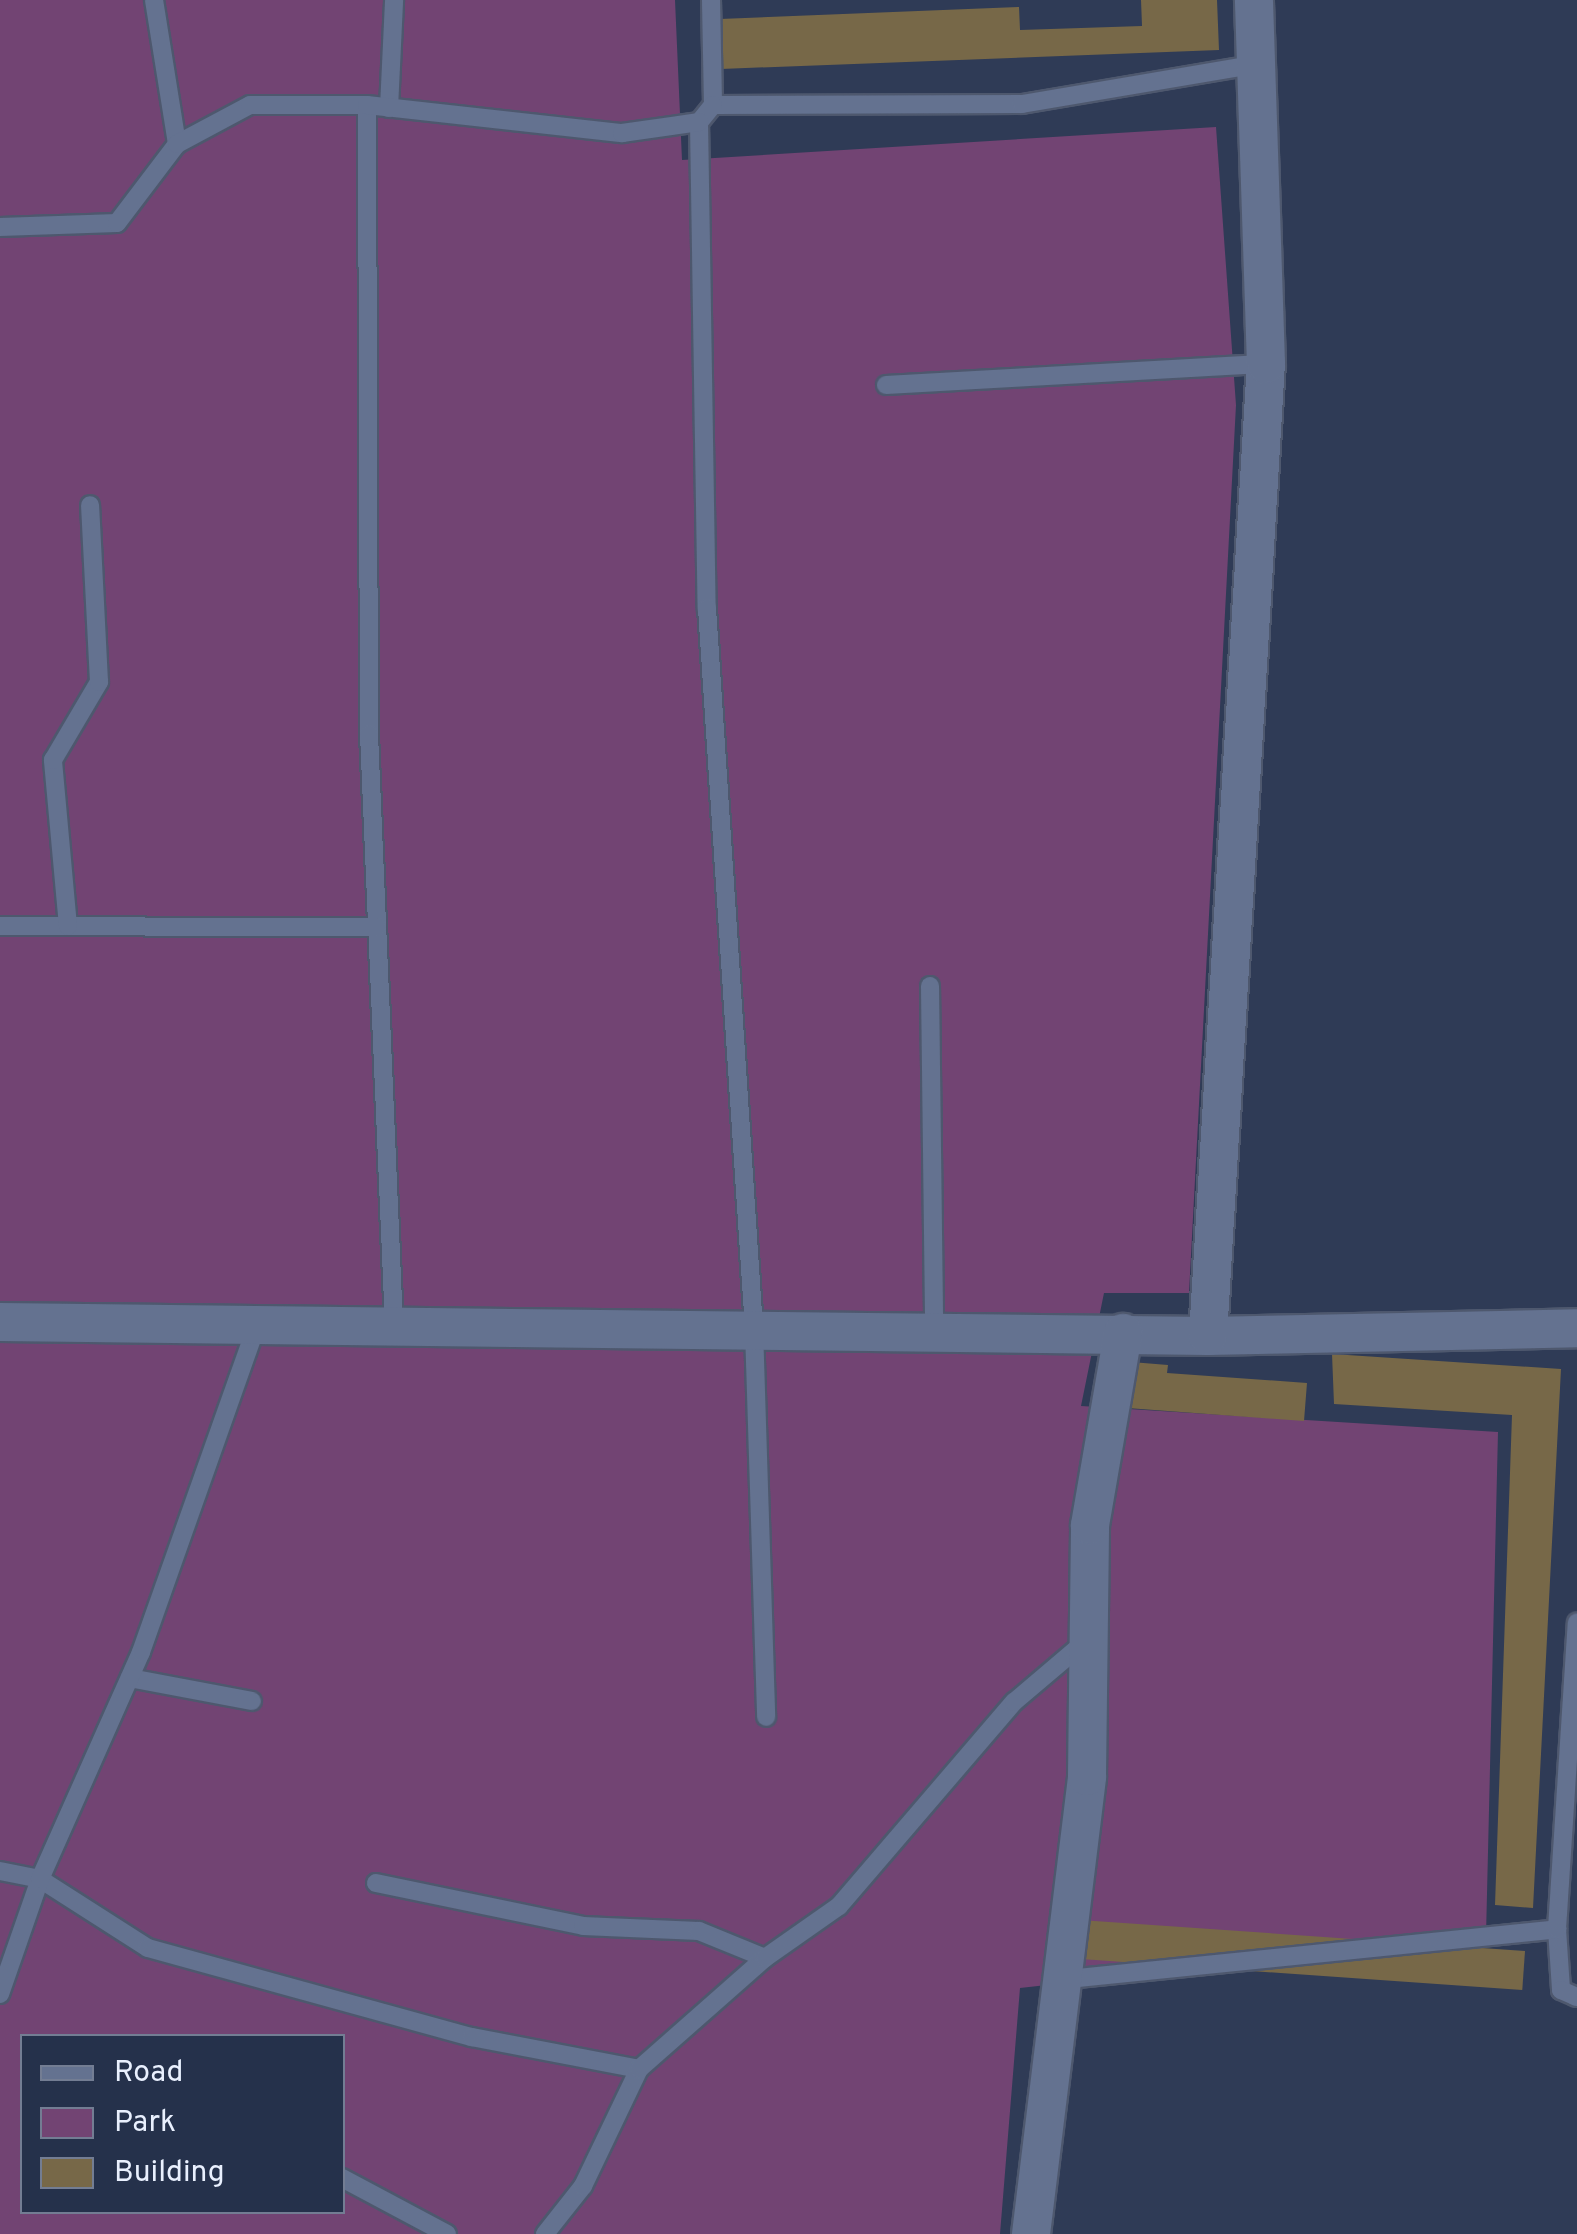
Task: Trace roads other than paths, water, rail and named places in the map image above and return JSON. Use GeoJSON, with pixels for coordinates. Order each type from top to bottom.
{"type":"FeatureCollection","features":[{"type":"Feature","properties":{"kind":"street"},"geometry":{"type":"LineString","coordinates":[[1208,1336],[1266,364],[1260,64],[1254,0]]}},
{"type":"Feature","properties":{"kind":"street"},"geometry":{"type":"LineString","coordinates":[[0,1322],[1208,1336],[1577,1328]]}},
{"type":"Feature","properties":{"kind":"street"},"geometry":{"type":"LineString","coordinates":[[1030,2234],[1068,1978],[1094,1634],[1090,1526],[1123,1333]]}},
{"type":"Feature","properties":{"kind":"lane"},"geometry":{"type":"LineString","coordinates":[[154,0],[177,144]]}},
{"type":"Feature","properties":{"kind":"lane"},"geometry":{"type":"LineString","coordinates":[[389,108],[394,0]]}},
{"type":"Feature","properties":{"kind":"lane"},"geometry":{"type":"LineString","coordinates":[[711,0],[713,105],[699,122],[707,608],[754,1330],[766,1717]]}},
{"type":"Feature","properties":{"kind":"lane"},"geometry":{"type":"LineString","coordinates":[[713,105],[1022,104],[1260,64]]}},
{"type":"Feature","properties":{"kind":"lane"},"geometry":{"type":"LineString","coordinates":[[0,227],[117,223],[177,144],[250,104],[367,105],[622,132],[699,122]]}},
{"type":"Feature","properties":{"kind":"lane"},"geometry":{"type":"LineString","coordinates":[[367,105],[369,734],[394,1326]]}},
{"type":"Feature","properties":{"kind":"lane"},"geometry":{"type":"LineString","coordinates":[[886,385],[1266,364]]}},
{"type":"Feature","properties":{"kind":"lane"},"geometry":{"type":"LineString","coordinates":[[68,926],[53,760],[99,682],[90,505]]}},
{"type":"Feature","properties":{"kind":"lane"},"geometry":{"type":"LineString","coordinates":[[0,926],[377,927]]}},
{"type":"Feature","properties":{"kind":"lane"},"geometry":{"type":"LineString","coordinates":[[930,986],[934,1331]]}},
{"type":"Feature","properties":{"kind":"lane"},"geometry":{"type":"LineString","coordinates":[[0,1994],[40,1880],[130,1678],[258,1325]]}},
{"type":"Feature","properties":{"kind":"lane"},"geometry":{"type":"LineString","coordinates":[[1577,1623],[1557,1928],[1561,1990],[1577,1997]]}},
{"type":"Feature","properties":{"kind":"lane"},"geometry":{"type":"LineString","coordinates":[[544,2234],[583,2186],[639,2068],[765,1958],[839,1906],[1014,1702],[1094,1634]]}},
{"type":"Feature","properties":{"kind":"lane"},"geometry":{"type":"LineString","coordinates":[[130,1678],[252,1701]]}},
{"type":"Feature","properties":{"kind":"lane"},"geometry":{"type":"LineString","coordinates":[[0,1872],[40,1880],[148,1948],[472,2037],[639,2068]]}},
{"type":"Feature","properties":{"kind":"lane"},"geometry":{"type":"LineString","coordinates":[[376,1883],[583,1926],[698,1931],[765,1958]]}},
{"type":"Feature","properties":{"kind":"lane"},"geometry":{"type":"LineString","coordinates":[[1068,1978],[1557,1928]]}},
{"type":"Feature","properties":{"kind":"lane"},"geometry":{"type":"LineString","coordinates":[[345,2180],[447,2234]]}}]}
